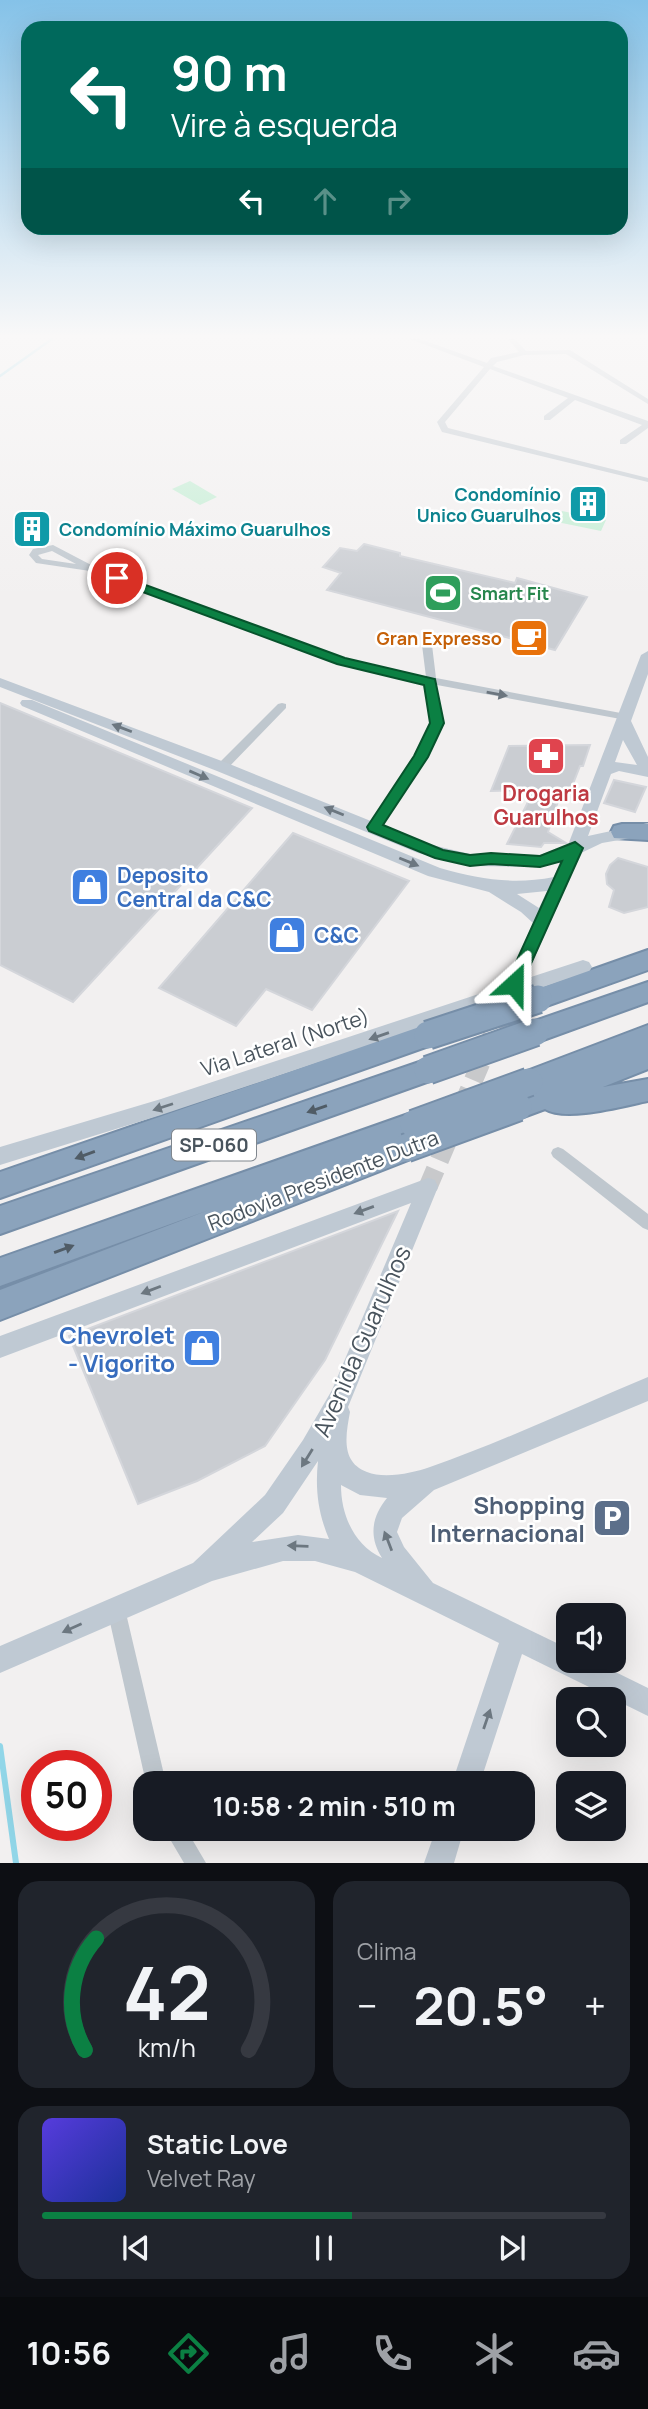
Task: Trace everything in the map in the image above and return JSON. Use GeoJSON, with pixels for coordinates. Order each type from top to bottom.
{"type":"FeatureCollection","features":[{"type":"Feature","properties":{"kind":"highway"},"geometry":{"type":"LineString","coordinates":[[622,832],[648,830]]}},
{"type":"Feature","properties":{"kind":"highway"},"geometry":{"type":"LineString","coordinates":[[547,996],[583,967],[648,943]]}},
{"type":"Feature","properties":{"kind":"highway","name":"SP-060"},"geometry":{"type":"LineString","coordinates":[[0,1185],[428,1034],[648,960]]}},
{"type":"Feature","properties":{"kind":"highway","name":"SP-060"},"geometry":{"type":"LineString","coordinates":[[0,1220],[648,992]]}},
{"type":"Feature","properties":{"kind":"highway","name":"Rodovia Presidente Dutra"},"geometry":{"type":"LineString","coordinates":[[527,1097],[648,1036]]}},
{"type":"Feature","properties":{"kind":"highway","name":"Rodovia Presidente Dutra"},"geometry":{"type":"LineString","coordinates":[[0,1272],[648,1058]]}},
{"type":"Feature","properties":{"kind":"highway"},"geometry":{"type":"LineString","coordinates":[[527,1097],[572,1102],[648,1090]]}},
{"type":"Feature","properties":{"kind":"highway"},"geometry":{"type":"LineString","coordinates":[[0,1206],[222,1133],[240,1136]]}},
{"type":"Feature","properties":{"kind":"highway","name":"Rodovia Presidente Dutra"},"geometry":{"type":"LineString","coordinates":[[0,1305],[410,1136]]}},
{"type":"Feature","properties":{"kind":"main road"},"geometry":{"type":"LineString","coordinates":[[514,984],[575,848],[602,771],[645,671],[643,664],[648,655]]}},
{"type":"Feature","properties":{"kind":"main road"},"geometry":{"type":"LineString","coordinates":[[0,682],[443,855],[470,860],[540,861],[558,857],[598,838],[622,832]]}},
{"type":"Feature","properties":{"kind":"main road"},"geometry":{"type":"LineString","coordinates":[[0,693],[434,872],[488,888],[517,901],[542,921]]}},
{"type":"Feature","properties":{"kind":"main road"},"geometry":{"type":"LineString","coordinates":[[625,720],[635,750],[648,771]]}},
{"type":"Feature","properties":{"kind":"main road"},"geometry":{"type":"LineString","coordinates":[[602,771],[619,766],[648,771]]}},
{"type":"Feature","properties":{"kind":"main road"},"geometry":{"type":"LineString","coordinates":[[276,808],[289,793]]}},
{"type":"Feature","properties":{"kind":"main road"},"geometry":{"type":"LineString","coordinates":[[434,872],[443,855]]}},
{"type":"Feature","properties":{"kind":"main road"},"geometry":{"type":"LineString","coordinates":[[488,888],[522,889],[560,881]]}},
{"type":"Feature","properties":{"kind":"main road","name":"Via Lateral (Norte)"},"geometry":{"type":"LineString","coordinates":[[0,1156],[161,1107],[583,967]]}},
{"type":"Feature","properties":{"kind":"main road","name":"Avenida Guarulhos"},"geometry":{"type":"LineString","coordinates":[[0,1347],[428,1187],[340,1398],[313,1449],[274,1504],[202,1572],[0,1660]]}},
{"type":"Feature","properties":{"kind":"main road"},"geometry":{"type":"LineString","coordinates":[[333,1442],[341,1467],[359,1484],[392,1486],[428,1480],[648,1389]]}},
{"type":"Feature","properties":{"kind":"main road"},"geometry":{"type":"LineString","coordinates":[[340,1398],[328,1482],[331,1513],[344,1545],[364,1563]]}},
{"type":"Feature","properties":{"kind":"main road"},"geometry":{"type":"LineString","coordinates":[[428,1480],[393,1507],[383,1528],[387,1544],[393,1553],[429,1594]]}},
{"type":"Feature","properties":{"kind":"main road"},"geometry":{"type":"LineString","coordinates":[[202,1572],[262,1551],[289,1545],[321,1548],[364,1563],[648,1702]]}},
{"type":"Feature","properties":{"kind":"main road"},"geometry":{"type":"LineString","coordinates":[[470,1771],[515,1636]]}},
{"type":"Feature","properties":{"kind":"main road"},"geometry":{"type":"LineString","coordinates":[[439,1863],[446,1841]]}},
{"type":"Feature","properties":{"kind":"street"},"geometry":{"type":"LineString","coordinates":[[443,426],[445,430],[648,480]]}},
{"type":"Feature","properties":{"kind":"street"},"geometry":{"type":"LineString","coordinates":[[623,442],[645,426]]}},
{"type":"Feature","properties":{"kind":"street"},"geometry":{"type":"LineString","coordinates":[[92,569],[39,561],[33,555],[36,551],[53,548],[92,569],[332,658],[369,669],[625,720]]}},
{"type":"Feature","properties":{"kind":"street"},"geometry":{"type":"LineString","coordinates":[[374,827],[421,757],[437,723],[427,645]]}},
{"type":"Feature","properties":{"kind":"street"},"geometry":{"type":"LineString","coordinates":[[222,767],[282,706]]}},
{"type":"Feature","properties":{"kind":"street"},"geometry":{"type":"LineString","coordinates":[[558,1153],[648,1223]]}},
{"type":"Feature","properties":{"kind":"street"},"geometry":{"type":"LineString","coordinates":[[116,1609],[153,1771]]}},
{"type":"Feature","properties":{"kind":"street"},"geometry":{"type":"LineString","coordinates":[[182,1841],[196,1863]]}},
{"type":"Feature","properties":{"kind":"green space"},"geometry":{"type":"Polygon","coordinates":[[[190,481],[217,497],[200,505],[172,489],[190,481]]]}},
{"type":"Feature","properties":{"kind":"green space"},"geometry":{"type":"Polygon","coordinates":[[[562,511],[606,520],[601,531],[557,522],[562,511]]]}},
{"type":"Feature","properties":{"kind":"building"},"geometry":{"type":"Polygon","coordinates":[[[364,544],[400,553],[400,556],[515,583],[517,578],[587,597],[555,650],[327,590],[341,573],[323,567],[340,548],[357,551],[364,544]]]}},
{"type":"Feature","properties":{"kind":"building","name":"Deposito Central da C&C"},"geometry":{"type":"Polygon","coordinates":[[[0,703],[252,808],[73,1002],[0,965],[0,703]]]}},
{"type":"Feature","properties":{"kind":"building"},"geometry":{"type":"Polygon","coordinates":[[[590,745],[571,789],[562,789],[548,832],[566,843],[544,843],[541,847],[507,844],[534,790],[491,791],[509,746],[590,745]]]}},
{"type":"Feature","properties":{"kind":"building"},"geometry":{"type":"Polygon","coordinates":[[[614,780],[646,787],[635,812],[604,803],[614,780]]]}},
{"type":"Feature","properties":{"kind":"building","name":"C&C"},"geometry":{"type":"Polygon","coordinates":[[[293,833],[409,881],[312,1010],[266,989],[236,1026],[159,988],[293,833]]]}},
{"type":"Feature","properties":{"kind":"building"},"geometry":{"type":"Polygon","coordinates":[[[618,858],[648,867],[648,907],[624,913],[609,907],[614,890],[607,884],[606,874],[610,865],[618,858]]]}},
{"type":"Feature","properties":{"kind":"building","name":"Chevrolet - Vigorito"},"geometry":{"type":"Polygon","coordinates":[[[398,1211],[325,1360],[265,1446],[197,1481],[138,1504],[69,1336],[398,1211]]]}},
{"type":"Feature","properties":{"kind":"waterway"},"geometry":{"type":"LineString","coordinates":[[0,1746],[16,1863]]}},
{"type":"Feature","properties":{"kind":"tunnel"},"geometry":{"type":"LineString","coordinates":[[428,1187],[505,1006]]}},
{"type":"Feature","properties":{"kind":"place","name":"Condomínio Unico Guarulhos"},"geometry":{"type":"Point","coordinates":[588,504]}},
{"type":"Feature","properties":{"kind":"place","name":"Condomínio Máximo Guarulhos"},"geometry":{"type":"Point","coordinates":[32,529]}},
{"type":"Feature","properties":{"kind":"place","name":"Smart Fit"},"geometry":{"type":"Point","coordinates":[443,593]}},
{"type":"Feature","properties":{"kind":"place","name":"Gran Expresso"},"geometry":{"type":"Point","coordinates":[529,638]}},
{"type":"Feature","properties":{"kind":"place","name":"Drogaria Guarulhos"},"geometry":{"type":"Point","coordinates":[546,756]}},
{"type":"Feature","properties":{"kind":"place","name":"Deposito Central da C&C"},"geometry":{"type":"Point","coordinates":[90,887]}},
{"type":"Feature","properties":{"kind":"place","name":"C&C"},"geometry":{"type":"Point","coordinates":[287,935]}},
{"type":"Feature","properties":{"kind":"place","name":"Chevrolet - Vigorito"},"geometry":{"type":"Point","coordinates":[202,1348]}},
{"type":"Feature","properties":{"kind":"place","name":"Shopping Internacional"},"geometry":{"type":"Point","coordinates":[612,1518]}},
{"type":"Feature","properties":{"kind":"route"},"geometry":{"type":"LineString","coordinates":[[117,578],[341,661],[430,682],[437,723],[421,757],[374,827],[424,849],[470,860],[549,860],[575,848],[514,984]]}}]}
